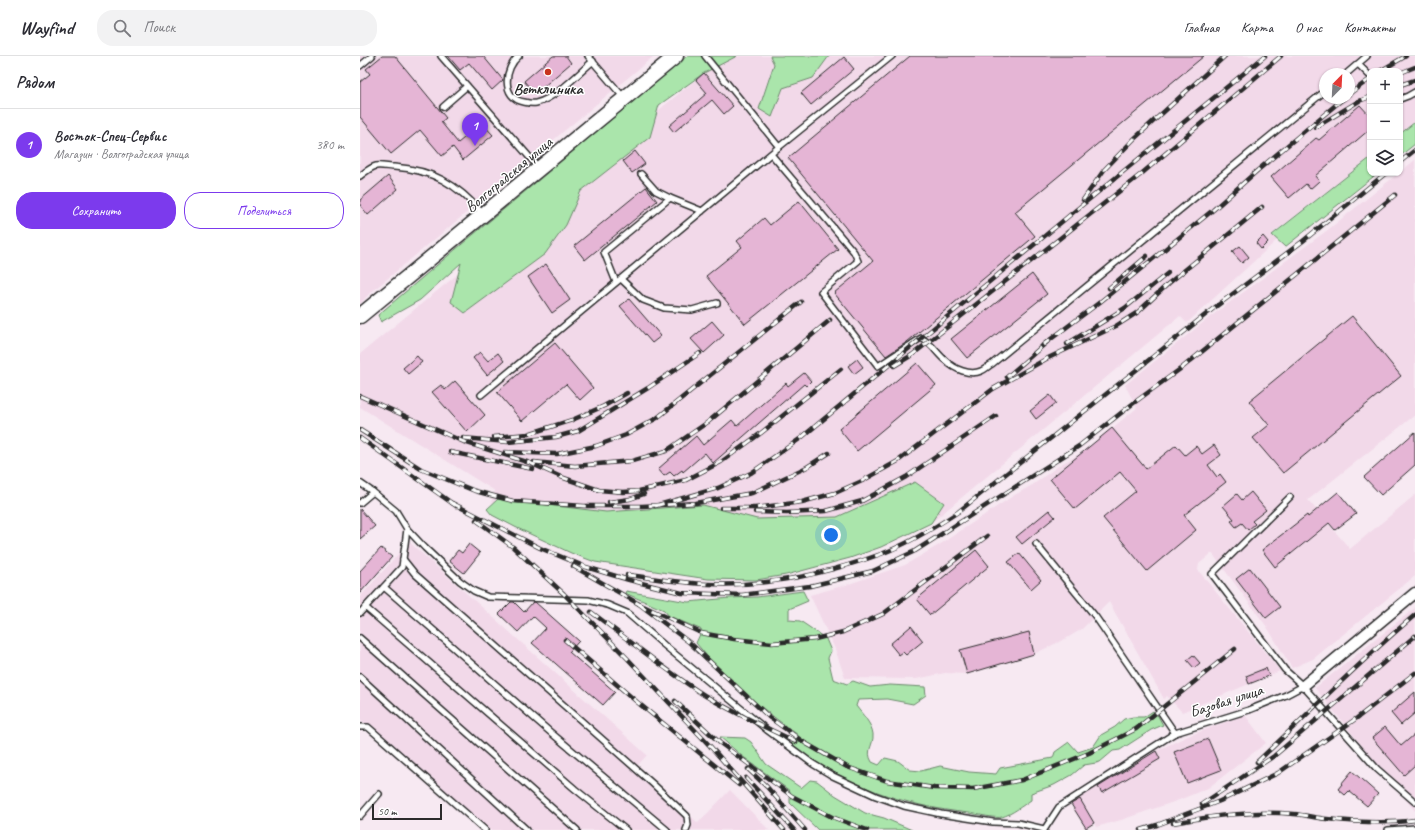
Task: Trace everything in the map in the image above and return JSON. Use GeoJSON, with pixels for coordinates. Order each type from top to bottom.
{"type":"FeatureCollection","features":[{"type":"Feature","properties":{"kind":"main road","name":"Волгоградская улица"},"geometry":{"type":"LineString","coordinates":[[363,311],[484,215],[676,56]]}},
{"type":"Feature","properties":{"kind":"street","name":"Базовая улица"},"geometry":{"type":"LineString","coordinates":[[1303,686],[1415,593]]}},
{"type":"Feature","properties":{"kind":"lane"},"geometry":{"type":"LineString","coordinates":[[360,66],[372,56]]}},
{"type":"Feature","properties":{"kind":"lane"},"geometry":{"type":"LineString","coordinates":[[440,56],[540,169]]}},
{"type":"Feature","properties":{"kind":"lane"},"geometry":{"type":"LineString","coordinates":[[519,56],[510,66],[507,82],[510,93],[519,101],[534,104],[545,100],[567,84],[593,61]]}},
{"type":"Feature","properties":{"kind":"lane"},"geometry":{"type":"LineString","coordinates":[[588,56],[624,99]]}},
{"type":"Feature","properties":{"kind":"lane"},"geometry":{"type":"LineString","coordinates":[[705,56],[779,147]]}},
{"type":"Feature","properties":{"kind":"lane"},"geometry":{"type":"LineString","coordinates":[[481,395],[779,147],[892,56]]}},
{"type":"Feature","properties":{"kind":"lane"},"geometry":{"type":"LineString","coordinates":[[1353,68],[1367,56]]}},
{"type":"Feature","properties":{"kind":"lane"},"geometry":{"type":"LineString","coordinates":[[1358,64],[1367,73]]}},
{"type":"Feature","properties":{"kind":"lane"},"geometry":{"type":"LineString","coordinates":[[443,107],[467,86]]}},
{"type":"Feature","properties":{"kind":"lane"},"geometry":{"type":"LineString","coordinates":[[1403,98],[1415,92]]}},
{"type":"Feature","properties":{"kind":"lane"},"geometry":{"type":"LineString","coordinates":[[771,154],[854,252],[858,261],[821,292],[878,366],[920,338],[928,342],[946,362],[970,373],[980,371],[992,364],[1319,96]]}},
{"type":"Feature","properties":{"kind":"lane"},"geometry":{"type":"LineString","coordinates":[[360,176],[375,166],[403,168],[431,174],[456,187],[472,201],[484,215]]}},
{"type":"Feature","properties":{"kind":"lane"},"geometry":{"type":"LineString","coordinates":[[641,174],[656,192],[702,211]]}},
{"type":"Feature","properties":{"kind":"lane"},"geometry":{"type":"LineString","coordinates":[[670,198],[604,252],[619,281],[643,300],[664,308],[692,310],[717,303]]}},
{"type":"Feature","properties":{"kind":"lane"},"geometry":{"type":"LineString","coordinates":[[360,483],[396,511],[408,529],[425,548],[460,581],[474,591],[488,597],[588,600],[608,605],[627,613],[773,735],[813,764],[851,785],[904,806],[941,814],[993,822],[1018,823],[1044,830]]}},
{"type":"Feature","properties":{"kind":"lane"},"geometry":{"type":"LineString","coordinates":[[360,503],[373,492]]}},
{"type":"Feature","properties":{"kind":"lane"},"geometry":{"type":"LineString","coordinates":[[1290,497],[1212,574],[1285,670],[1303,686],[1377,769],[1415,802]]}},
{"type":"Feature","properties":{"kind":"lane"},"geometry":{"type":"LineString","coordinates":[[360,613],[402,567],[408,529]]}},
{"type":"Feature","properties":{"kind":"lane"},"geometry":{"type":"LineString","coordinates":[[1036,544],[1095,616],[1174,733]]}},
{"type":"Feature","properties":{"kind":"lane"},"geometry":{"type":"LineString","coordinates":[[403,559],[415,574],[654,784],[687,816],[688,825],[686,830]]}},
{"type":"Feature","properties":{"kind":"lane"},"geometry":{"type":"LineString","coordinates":[[384,587],[667,830]]}},
{"type":"Feature","properties":{"kind":"lane"},"geometry":{"type":"LineString","coordinates":[[365,607],[575,789],[626,830]]}},
{"type":"Feature","properties":{"kind":"lane"},"geometry":{"type":"LineString","coordinates":[[360,638],[576,830]]}},
{"type":"Feature","properties":{"kind":"lane"},"geometry":{"type":"LineString","coordinates":[[360,677],[527,830]]}},
{"type":"Feature","properties":{"kind":"lane","name":"Базовая улица"},"geometry":{"type":"LineString","coordinates":[[1044,830],[1059,807],[1174,733],[1249,710],[1286,695],[1303,686]]}},
{"type":"Feature","properties":{"kind":"lane"},"geometry":{"type":"LineString","coordinates":[[360,727],[368,727],[484,830]]}},
{"type":"Feature","properties":{"kind":"lane"},"geometry":{"type":"LineString","coordinates":[[360,816],[379,794]]}},
{"type":"Feature","properties":{"kind":"lane"},"geometry":{"type":"LineString","coordinates":[[1388,830],[1415,828]]}},
{"type":"Feature","properties":{"kind":"shaded area"},"geometry":{"type":"Polygon","coordinates":[[[360,56],[654,56],[369,294],[360,304],[360,56]]]}},
{"type":"Feature","properties":{"kind":"shaded area"},"geometry":{"type":"Polygon","coordinates":[[[725,56],[1415,56],[1415,122],[1403,132],[1403,68],[1367,68],[1367,160],[1272,234],[1277,240],[1187,323],[1180,316],[931,523],[849,553],[580,550],[491,502],[495,491],[360,407],[360,354],[725,56]]]}},
{"type":"Feature","properties":{"kind":"shaded area"},"geometry":{"type":"Polygon","coordinates":[[[1415,160],[1415,415],[1308,500],[1350,549],[1415,495],[1415,576],[1313,659],[1292,668],[1267,627],[1212,553],[1199,564],[1198,570],[1280,671],[1182,712],[1167,696],[1164,699],[1109,602],[1082,629],[1067,638],[1034,654],[967,674],[945,673],[916,679],[845,678],[835,649],[810,595],[846,585],[905,565],[1034,484],[1061,464],[1080,454],[1137,408],[1125,385],[1210,317],[1329,229],[1395,176],[1403,176],[1403,170],[1415,160]]]}},
{"type":"Feature","properties":{"kind":"shaded area"},"geometry":{"type":"Polygon","coordinates":[[[409,542],[647,755],[638,765],[644,773],[698,823],[730,790],[769,830],[481,830],[360,719],[360,597],[409,542]]]}},
{"type":"Feature","properties":{"kind":"shaded area"},"geometry":{"type":"Polygon","coordinates":[[[1415,608],[1415,811],[1315,688],[1415,608]]]}},
{"type":"Feature","properties":{"kind":"shaded area"},"geometry":{"type":"Polygon","coordinates":[[[1245,715],[1266,743],[1208,788],[1179,800],[1096,827],[1094,823],[1086,828],[1072,804],[1069,803],[1156,751],[1188,736],[1245,715]]]}},
{"type":"Feature","properties":{"kind":"green space"},"geometry":{"type":"Polygon","coordinates":[[[687,56],[737,56],[704,73],[659,105],[650,137],[581,191],[566,225],[545,254],[465,313],[451,302],[461,263],[420,300],[381,322],[378,315],[687,56]]]}},
{"type":"Feature","properties":{"kind":"green space"},"geometry":{"type":"Polygon","coordinates":[[[770,56],[829,56],[813,78],[783,88],[772,117],[759,109],[774,64],[770,56]]]}},
{"type":"Feature","properties":{"kind":"green space"},"geometry":{"type":"Polygon","coordinates":[[[1415,122],[1415,144],[1403,154],[1403,140],[1403,132],[1415,122]]]}},
{"type":"Feature","properties":{"kind":"green space"},"geometry":{"type":"Polygon","coordinates":[[[1367,160],[1367,176],[1374,176],[1285,247],[1272,235],[1367,160]]]}},
{"type":"Feature","properties":{"kind":"green space"},"geometry":{"type":"Polygon","coordinates":[[[915,482],[944,503],[931,523],[881,547],[850,558],[786,575],[756,580],[708,579],[595,562],[571,553],[515,527],[492,515],[487,509],[498,499],[606,512],[703,505],[757,519],[837,517],[915,482]]]}},
{"type":"Feature","properties":{"kind":"green space"},"geometry":{"type":"Polygon","coordinates":[[[626,591],[688,602],[757,597],[803,591],[808,601],[789,609],[789,620],[800,621],[826,639],[831,651],[828,658],[833,679],[847,684],[853,681],[870,687],[890,685],[925,687],[926,695],[913,704],[887,699],[858,700],[856,706],[871,727],[873,734],[869,754],[870,758],[872,762],[879,765],[885,758],[898,761],[910,770],[921,771],[940,766],[969,772],[996,774],[1000,768],[1053,758],[1055,752],[1069,742],[1078,752],[1093,747],[1101,735],[1115,727],[1124,719],[1144,717],[1153,711],[1163,725],[1151,730],[1120,750],[1113,751],[1100,762],[1084,765],[1072,775],[1054,785],[1031,793],[1031,800],[1006,816],[991,817],[921,805],[876,792],[855,783],[793,747],[791,744],[798,735],[744,692],[718,668],[696,643],[702,630],[669,616],[664,610],[625,593],[626,591]]]}},
{"type":"Feature","properties":{"kind":"green space"},"geometry":{"type":"Polygon","coordinates":[[[720,737],[745,738],[751,742],[766,764],[801,788],[810,780],[817,781],[835,795],[865,813],[884,818],[912,830],[818,830],[790,803],[790,791],[742,756],[720,737]]]}},
{"type":"Feature","properties":{"kind":"building"},"geometry":{"type":"Polygon","coordinates":[[[382,56],[395,56],[446,118],[441,122],[458,143],[482,123],[493,135],[463,160],[453,147],[442,156],[420,130],[391,154],[360,117],[360,82],[370,74],[366,69],[382,56]]]}},
{"type":"Feature","properties":{"kind":"building"},"geometry":{"type":"Polygon","coordinates":[[[448,56],[483,56],[503,80],[492,90],[469,63],[460,70],[448,56]]]}},
{"type":"Feature","properties":{"kind":"building","name":"Ветклиника"},"geometry":{"type":"Polygon","coordinates":[[[553,56],[566,56],[571,63],[535,94],[524,81],[553,56]]]}},
{"type":"Feature","properties":{"kind":"building"},"geometry":{"type":"Polygon","coordinates":[[[910,56],[1204,56],[1015,212],[1035,236],[907,342],[886,356],[834,293],[873,261],[788,158],[910,56]]]}},
{"type":"Feature","properties":{"kind":"building"},"geometry":{"type":"Polygon","coordinates":[[[844,57],[854,69],[811,105],[801,93],[844,57]]]}},
{"type":"Feature","properties":{"kind":"building"},"geometry":{"type":"Polygon","coordinates":[[[704,73],[733,106],[724,114],[712,100],[674,132],[669,126],[707,93],[696,80],[704,73]]]}},
{"type":"Feature","properties":{"kind":"building"},"geometry":{"type":"Polygon","coordinates":[[[1360,105],[1367,113],[1367,132],[1315,176],[1319,181],[1310,189],[1306,184],[1289,198],[1271,177],[1316,138],[1319,140],[1360,105]]]}},
{"type":"Feature","properties":{"kind":"building"},"geometry":{"type":"Polygon","coordinates":[[[635,151],[645,164],[632,173],[623,161],[635,151]]]}},
{"type":"Feature","properties":{"kind":"building"},"geometry":{"type":"Polygon","coordinates":[[[388,176],[398,189],[368,215],[360,205],[360,200],[388,176]]]}},
{"type":"Feature","properties":{"kind":"building"},"geometry":{"type":"Polygon","coordinates":[[[646,187],[657,201],[585,260],[574,246],[646,187]]]}},
{"type":"Feature","properties":{"kind":"building"},"geometry":{"type":"Polygon","coordinates":[[[799,201],[838,249],[745,324],[706,276],[742,247],[737,241],[764,218],[770,225],[799,201]]]}},
{"type":"Feature","properties":{"kind":"building"},"geometry":{"type":"Polygon","coordinates":[[[1263,236],[1268,242],[1261,249],[1256,243],[1263,236]]]}},
{"type":"Feature","properties":{"kind":"building"},"geometry":{"type":"Polygon","coordinates":[[[1240,246],[1249,257],[1242,263],[1232,252],[1240,246]]]}},
{"type":"Feature","properties":{"kind":"building"},"geometry":{"type":"Polygon","coordinates":[[[546,264],[570,300],[552,313],[528,277],[546,264]]]}},
{"type":"Feature","properties":{"kind":"building"},"geometry":{"type":"Polygon","coordinates":[[[1032,274],[1047,294],[967,358],[951,339],[1032,274]]]}},
{"type":"Feature","properties":{"kind":"building"},"geometry":{"type":"Polygon","coordinates":[[[629,299],[661,336],[652,343],[620,306],[629,299]]]}},
{"type":"Feature","properties":{"kind":"building"},"geometry":{"type":"Polygon","coordinates":[[[1352,316],[1401,376],[1283,473],[1253,438],[1269,425],[1249,401],[1352,316]]]}},
{"type":"Feature","properties":{"kind":"building"},"geometry":{"type":"Polygon","coordinates":[[[712,321],[724,335],[704,353],[691,339],[712,321]]]}},
{"type":"Feature","properties":{"kind":"building"},"geometry":{"type":"Polygon","coordinates":[[[555,343],[593,388],[580,400],[566,384],[522,421],[497,392],[555,343]]]}},
{"type":"Feature","properties":{"kind":"building"},"geometry":{"type":"Polygon","coordinates":[[[480,352],[488,361],[498,353],[504,361],[487,375],[473,358],[480,352]]]}},
{"type":"Feature","properties":{"kind":"building"},"geometry":{"type":"Polygon","coordinates":[[[417,356],[422,362],[408,374],[403,368],[417,356]]]}},
{"type":"Feature","properties":{"kind":"building"},"geometry":{"type":"Polygon","coordinates":[[[857,359],[863,367],[854,374],[848,366],[857,359]]]}},
{"type":"Feature","properties":{"kind":"building"},"geometry":{"type":"Polygon","coordinates":[[[917,363],[936,385],[857,451],[839,429],[917,363]]]}},
{"type":"Feature","properties":{"kind":"building"},"geometry":{"type":"Polygon","coordinates":[[[804,373],[811,381],[806,386],[804,384],[713,463],[705,453],[683,472],[682,470],[674,476],[670,472],[664,476],[658,469],[696,436],[703,445],[732,420],[737,426],[786,383],[788,386],[804,373]]]}},
{"type":"Feature","properties":{"kind":"building"},"geometry":{"type":"Polygon","coordinates":[[[455,381],[485,415],[467,432],[432,392],[441,385],[445,390],[455,381]]]}},
{"type":"Feature","properties":{"kind":"building"},"geometry":{"type":"Polygon","coordinates":[[[1050,395],[1056,403],[1036,419],[1030,411],[1050,395]]]}},
{"type":"Feature","properties":{"kind":"building"},"geometry":{"type":"Polygon","coordinates":[[[1112,428],[1146,469],[1176,445],[1185,455],[1196,446],[1202,454],[1214,445],[1221,455],[1208,465],[1217,477],[1220,474],[1226,482],[1184,515],[1196,530],[1147,571],[1103,518],[1136,491],[1120,472],[1075,509],[1050,479],[1112,428]]]}},
{"type":"Feature","properties":{"kind":"building"},"geometry":{"type":"Polygon","coordinates":[[[1415,432],[1415,465],[1381,495],[1364,477],[1415,432]]]}},
{"type":"Feature","properties":{"kind":"building"},"geometry":{"type":"Polygon","coordinates":[[[1251,492],[1266,510],[1252,521],[1255,524],[1248,530],[1242,523],[1236,527],[1231,521],[1234,519],[1223,506],[1237,494],[1242,500],[1251,492]]]}},
{"type":"Feature","properties":{"kind":"building"},"geometry":{"type":"Polygon","coordinates":[[[1338,492],[1356,514],[1335,530],[1329,523],[1275,567],[1262,550],[1307,515],[1308,517],[1338,492]]]}},
{"type":"Feature","properties":{"kind":"building"},"geometry":{"type":"Polygon","coordinates":[[[360,509],[375,526],[360,539],[360,509]]]}},
{"type":"Feature","properties":{"kind":"building"},"geometry":{"type":"Polygon","coordinates":[[[1049,510],[1055,517],[1022,544],[1016,537],[1049,510]]]}},
{"type":"Feature","properties":{"kind":"building"},"geometry":{"type":"Polygon","coordinates":[[[469,544],[480,553],[464,573],[449,561],[458,550],[462,553],[469,544]]]}},
{"type":"Feature","properties":{"kind":"building"},"geometry":{"type":"Polygon","coordinates":[[[381,548],[392,557],[360,593],[360,571],[381,548]]]}},
{"type":"Feature","properties":{"kind":"building"},"geometry":{"type":"Polygon","coordinates":[[[976,550],[989,566],[930,615],[917,599],[976,550]]]}},
{"type":"Feature","properties":{"kind":"building"},"geometry":{"type":"Polygon","coordinates":[[[1019,553],[1041,580],[1031,589],[1008,562],[1019,553]]]}},
{"type":"Feature","properties":{"kind":"building"},"geometry":{"type":"Polygon","coordinates":[[[1250,568],[1280,607],[1266,618],[1236,579],[1250,568]]]}},
{"type":"Feature","properties":{"kind":"building"},"geometry":{"type":"Polygon","coordinates":[[[511,602],[514,602],[524,612],[533,602],[535,602],[579,641],[569,652],[615,692],[603,705],[532,643],[546,628],[533,616],[518,632],[499,614],[511,602]]]}},
{"type":"Feature","properties":{"kind":"building"},"geometry":{"type":"Polygon","coordinates":[[[911,626],[923,641],[906,655],[903,652],[899,655],[890,644],[911,626]]]}},
{"type":"Feature","properties":{"kind":"building"},"geometry":{"type":"Polygon","coordinates":[[[1029,632],[1034,654],[967,674],[960,650],[1029,632]]]}},
{"type":"Feature","properties":{"kind":"building"},"geometry":{"type":"Polygon","coordinates":[[[1193,655],[1200,663],[1194,668],[1187,660],[1193,655]]]}},
{"type":"Feature","properties":{"kind":"building"},"geometry":{"type":"Polygon","coordinates":[[[1266,668],[1269,676],[1249,684],[1246,676],[1266,668]]]}},
{"type":"Feature","properties":{"kind":"building"},"geometry":{"type":"Polygon","coordinates":[[[1415,692],[1415,713],[1401,725],[1391,713],[1415,692]]]}},
{"type":"Feature","properties":{"kind":"building"},"geometry":{"type":"Polygon","coordinates":[[[1385,727],[1401,746],[1415,734],[1415,765],[1404,775],[1372,738],[1385,727]]]}},
{"type":"Feature","properties":{"kind":"building"},"geometry":{"type":"Polygon","coordinates":[[[1208,739],[1221,770],[1187,783],[1174,752],[1208,739]]]}},
{"type":"Feature","properties":{"kind":"building"},"geometry":{"type":"Polygon","coordinates":[[[1156,751],[1160,759],[1102,793],[1098,787],[1156,751]]]}},
{"type":"Feature","properties":{"kind":"building"},"geometry":{"type":"Polygon","coordinates":[[[1352,771],[1378,794],[1367,806],[1349,791],[1345,795],[1338,789],[1352,771]]]}},
{"type":"Feature","properties":{"kind":"building"},"geometry":{"type":"Polygon","coordinates":[[[1080,799],[1094,823],[1086,828],[1071,804],[1080,799]]]}},
{"type":"Feature","properties":{"kind":"railway"},"geometry":{"type":"LineString","coordinates":[[1083,200],[1104,170],[1134,139],[1225,56]]}},
{"type":"Feature","properties":{"kind":"railway"},"geometry":{"type":"LineString","coordinates":[[655,506],[718,488],[751,473],[801,438],[1076,210],[1265,56]]}},
{"type":"Feature","properties":{"kind":"railway"},"geometry":{"type":"LineString","coordinates":[[894,366],[912,355],[1140,175],[1281,56]]}},
{"type":"Feature","properties":{"kind":"railway"},"geometry":{"type":"LineString","coordinates":[[1385,68],[1406,56]]}},
{"type":"Feature","properties":{"kind":"railway"},"geometry":{"type":"LineString","coordinates":[[1403,72],[1415,67]]}},
{"type":"Feature","properties":{"kind":"railway"},"geometry":{"type":"LineString","coordinates":[[1403,84],[1415,80]]}},
{"type":"Feature","properties":{"kind":"railway"},"geometry":{"type":"LineString","coordinates":[[1355,90],[1367,81]]}},
{"type":"Feature","properties":{"kind":"railway"},"geometry":{"type":"LineString","coordinates":[[1316,127],[1359,101],[1367,98]]}},
{"type":"Feature","properties":{"kind":"railway"},"geometry":{"type":"LineString","coordinates":[[1043,345],[1100,302],[1213,210],[1337,104]]}},
{"type":"Feature","properties":{"kind":"railway"},"geometry":{"type":"LineString","coordinates":[[1403,160],[1415,150]]}},
{"type":"Feature","properties":{"kind":"railway"},"geometry":{"type":"LineString","coordinates":[[627,575],[678,582],[708,584],[774,581],[796,578],[839,568],[881,554],[911,541],[958,512],[1214,308],[1303,241],[1382,176]]}},
{"type":"Feature","properties":{"kind":"railway"},"geometry":{"type":"LineString","coordinates":[[452,503],[540,548],[586,567],[629,580],[682,593],[742,595],[810,586],[873,571],[915,551],[1079,446],[1183,367],[1395,195]]}},
{"type":"Feature","properties":{"kind":"railway"},"geometry":{"type":"LineString","coordinates":[[721,508],[755,508],[802,502],[835,493],[862,481],[898,461],[993,389],[1046,359],[1116,326],[1138,312],[1169,283],[1262,207]]}},
{"type":"Feature","properties":{"kind":"railway"},"geometry":{"type":"LineString","coordinates":[[1109,288],[1147,256]]}},
{"type":"Feature","properties":{"kind":"railway"},"geometry":{"type":"LineString","coordinates":[[1067,344],[1125,308],[1168,273]]}},
{"type":"Feature","properties":{"kind":"railway"},"geometry":{"type":"LineString","coordinates":[[505,452],[557,454],[596,446],[626,435],[657,418],[801,302]]}},
{"type":"Feature","properties":{"kind":"railway"},"geometry":{"type":"LineString","coordinates":[[534,462],[575,466],[632,461],[666,451],[708,422],[830,320]]}},
{"type":"Feature","properties":{"kind":"railway"},"geometry":{"type":"LineString","coordinates":[[1007,377],[1047,342]]}},
{"type":"Feature","properties":{"kind":"railway"},"geometry":{"type":"LineString","coordinates":[[463,438],[508,442],[556,437],[578,431],[648,388],[700,353]]}},
{"type":"Feature","properties":{"kind":"railway"},"geometry":{"type":"LineString","coordinates":[[360,396],[464,442],[530,463],[561,477],[599,490],[623,492],[639,491],[686,480],[721,462],[761,433],[841,369]]}},
{"type":"Feature","properties":{"kind":"railway"},"geometry":{"type":"LineString","coordinates":[[494,437],[528,434],[572,420],[604,406],[627,393]]}},
{"type":"Feature","properties":{"kind":"railway"},"geometry":{"type":"LineString","coordinates":[[755,512],[787,513],[826,511],[862,501],[906,477],[996,416]]}},
{"type":"Feature","properties":{"kind":"railway"},"geometry":{"type":"LineString","coordinates":[[360,430],[421,469],[475,491],[513,501],[584,506],[642,506],[696,503],[752,493],[807,467],[829,453]]}},
{"type":"Feature","properties":{"kind":"railway"},"geometry":{"type":"LineString","coordinates":[[360,438],[456,506]]}},
{"type":"Feature","properties":{"kind":"railway"},"geometry":{"type":"LineString","coordinates":[[450,452],[533,469]]}},
{"type":"Feature","properties":{"kind":"railway"},"geometry":{"type":"LineString","coordinates":[[609,502],[630,499],[644,494]]}},
{"type":"Feature","properties":{"kind":"railway"},"geometry":{"type":"LineString","coordinates":[[476,520],[513,547],[564,594],[710,746],[784,830]]}},
{"type":"Feature","properties":{"kind":"railway"},"geometry":{"type":"LineString","coordinates":[[573,566],[639,604],[701,633],[734,639],[772,643],[815,639],[843,632],[883,614],[987,536]]}},
{"type":"Feature","properties":{"kind":"railway"},"geometry":{"type":"LineString","coordinates":[[639,604],[690,643],[770,718],[805,743],[847,767],[887,781],[934,788],[973,789],[1022,780],[1089,753],[1136,729],[1235,649]]}},
{"type":"Feature","properties":{"kind":"railway"},"geometry":{"type":"LineString","coordinates":[[591,612],[661,665],[704,695],[738,714],[796,742]]}},
{"type":"Feature","properties":{"kind":"railway"},"geometry":{"type":"LineString","coordinates":[[1257,762],[1355,669],[1415,615]]}},
{"type":"Feature","properties":{"kind":"railway"},"geometry":{"type":"LineString","coordinates":[[1202,804],[1274,756],[1415,636]]}},
{"type":"Feature","properties":{"kind":"railway"},"geometry":{"type":"LineString","coordinates":[[565,640],[637,702],[739,785]]}},
{"type":"Feature","properties":{"kind":"railway"},"geometry":{"type":"LineString","coordinates":[[1141,830],[1220,801],[1278,773],[1357,718],[1415,673]]}},
{"type":"Feature","properties":{"kind":"railway"},"geometry":{"type":"LineString","coordinates":[[675,701],[720,743],[792,796],[832,817],[867,830]]}},
{"type":"Feature","properties":{"kind":"railway"},"geometry":{"type":"LineString","coordinates":[[748,769],[767,787],[805,830]]}},
{"type":"Feature","properties":{"kind":"railway"},"geometry":{"type":"LineString","coordinates":[[746,778],[794,830]]}},
{"type":"Feature","properties":{"kind":"railway"},"geometry":{"type":"LineString","coordinates":[[1173,823],[1249,813],[1294,814],[1323,819],[1360,822],[1394,822],[1415,820]]}},
{"type":"Feature","properties":{"kind":"place","name":"Ветклиника"},"geometry":{"type":"Point","coordinates":[548,72]}},
{"type":"Feature","properties":{"kind":"place","name":"Восток-Спец-Сервис"},"geometry":{"type":"Point","coordinates":[475,146]}}]}
